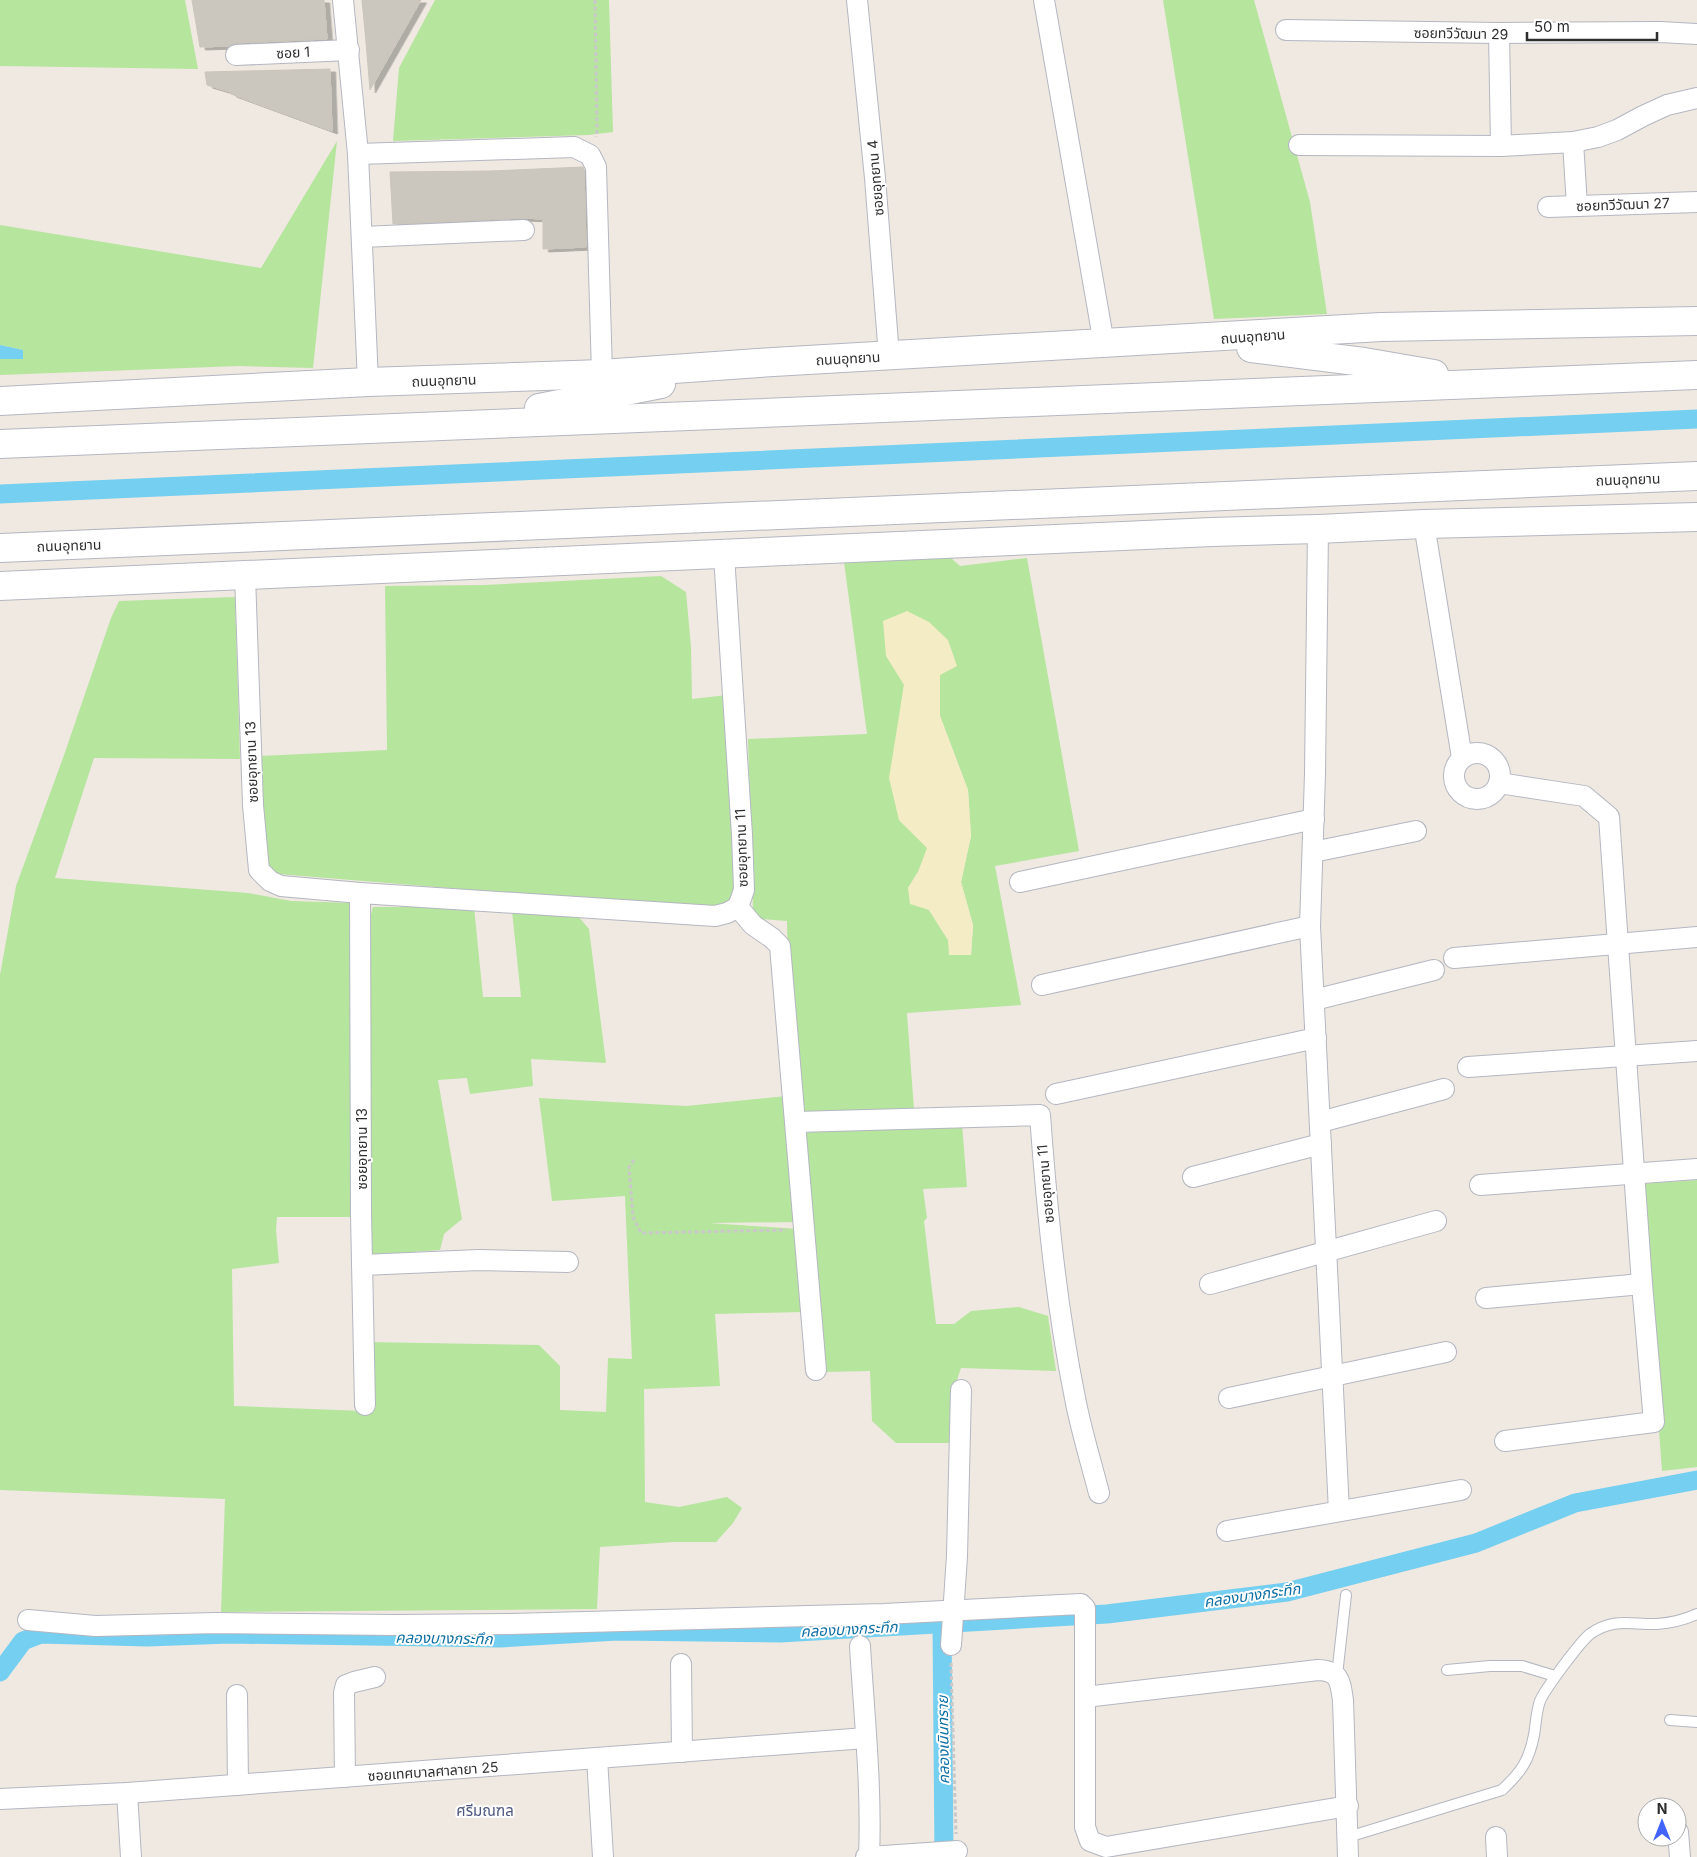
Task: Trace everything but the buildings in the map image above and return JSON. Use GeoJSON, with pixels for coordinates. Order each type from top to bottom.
{"type":"FeatureCollection","features":[{"type":"Feature","properties":{"kind":"main road","name":"ถนนอุทยาน"},"geometry":{"type":"LineString","coordinates":[[0,401],[368,382],[602,374],[774,362],[1185,340],[1381,327],[1697,321]]}},
{"type":"Feature","properties":{"kind":"main road"},"geometry":{"type":"LineString","coordinates":[[1185,340],[1364,362],[1489,384]]}},
{"type":"Feature","properties":{"kind":"main road"},"geometry":{"type":"LineString","coordinates":[[406,427],[549,406],[774,362]]}},
{"type":"Feature","properties":{"kind":"main road"},"geometry":{"type":"LineString","coordinates":[[0,444],[1697,375]]}},
{"type":"Feature","properties":{"kind":"main road","name":"ถนนอุทยาน"},"geometry":{"type":"LineString","coordinates":[[0,548],[1697,476]]}},
{"type":"Feature","properties":{"kind":"main road"},"geometry":{"type":"LineString","coordinates":[[1093,502],[1234,512],[1363,527]]}},
{"type":"Feature","properties":{"kind":"main road"},"geometry":{"type":"LineString","coordinates":[[0,586],[1212,532],[1697,517]]}},
{"type":"Feature","properties":{"kind":"main road"},"geometry":{"type":"LineString","coordinates":[[0,569],[114,551],[212,539]]}},
{"type":"Feature","properties":{"kind":"street"},"geometry":{"type":"LineString","coordinates":[[343,0],[358,154],[368,382]]}},
{"type":"Feature","properties":{"kind":"street","name":"ซอยอุทยาน 4"},"geometry":{"type":"LineString","coordinates":[[857,0],[875,178],[889,356]]}},
{"type":"Feature","properties":{"kind":"street"},"geometry":{"type":"LineString","coordinates":[[1044,0],[1104,344]]}},
{"type":"Feature","properties":{"kind":"street","name":"ซอยทวีวัฒนา 29"},"geometry":{"type":"LineString","coordinates":[[1286,30],[1499,33],[1660,32],[1697,34]]}},
{"type":"Feature","properties":{"kind":"street"},"geometry":{"type":"LineString","coordinates":[[1499,33],[1501,146]]}},
{"type":"Feature","properties":{"kind":"street","name":"ซอย 1"},"geometry":{"type":"LineString","coordinates":[[236,55],[349,50]]}},
{"type":"Feature","properties":{"kind":"street"},"geometry":{"type":"LineString","coordinates":[[1299,145],[1501,146],[1573,142],[1598,137],[1617,130],[1667,105],[1697,98]]}},
{"type":"Feature","properties":{"kind":"street"},"geometry":{"type":"LineString","coordinates":[[1573,142],[1577,206]]}},
{"type":"Feature","properties":{"kind":"street"},"geometry":{"type":"LineString","coordinates":[[358,154],[574,148],[590,155],[596,167],[602,374]]}},
{"type":"Feature","properties":{"kind":"street","name":"ซอยทวีวัฒนา 27"},"geometry":{"type":"LineString","coordinates":[[1548,207],[1697,202]]}},
{"type":"Feature","properties":{"kind":"street"},"geometry":{"type":"LineString","coordinates":[[362,237],[524,230]]}},
{"type":"Feature","properties":{"kind":"street"},"geometry":{"type":"LineString","coordinates":[[1424,524],[1462,758]]}},
{"type":"Feature","properties":{"kind":"street"},"geometry":{"type":"LineString","coordinates":[[1318,529],[1314,818],[1310,926],[1339,1511]]}},
{"type":"Feature","properties":{"kind":"street","name":"ซอยอุทยาน 11"},"geometry":{"type":"LineString","coordinates":[[724,555],[742,835],[744,890],[738,907],[753,925],[780,946],[816,1370]]}},
{"type":"Feature","properties":{"kind":"street","name":"ซอยอุทยาน 13"},"geometry":{"type":"LineString","coordinates":[[245,576],[252,805],[259,870],[270,881],[280,886],[360,893],[715,916],[727,913],[738,907]]}},
{"type":"Feature","properties":{"kind":"street"},"geometry":{"type":"LineString","coordinates":[[1471,753],[1482,753],[1492,757],[1498,766],[1500,776],[1498,787],[1491,795],[1481,799],[1470,799],[1461,794],[1455,786],[1453,776],[1455,766],[1462,758],[1471,753]]}},
{"type":"Feature","properties":{"kind":"street"},"geometry":{"type":"LineString","coordinates":[[1499,783],[1584,796],[1610,816],[1634,1174],[1654,1422],[1505,1441]]}},
{"type":"Feature","properties":{"kind":"street"},"geometry":{"type":"LineString","coordinates":[[1020,882],[1314,818]]}},
{"type":"Feature","properties":{"kind":"street"},"geometry":{"type":"LineString","coordinates":[[1313,852],[1416,832]]}},
{"type":"Feature","properties":{"kind":"street","name":"ซอยอุทยาน 13"},"geometry":{"type":"LineString","coordinates":[[360,893],[362,1265],[365,1405]]}},
{"type":"Feature","properties":{"kind":"street"},"geometry":{"type":"LineString","coordinates":[[1042,985],[1310,926]]}},
{"type":"Feature","properties":{"kind":"street"},"geometry":{"type":"LineString","coordinates":[[1454,958],[1697,937]]}},
{"type":"Feature","properties":{"kind":"street"},"geometry":{"type":"LineString","coordinates":[[1314,1000],[1434,970]]}},
{"type":"Feature","properties":{"kind":"street"},"geometry":{"type":"LineString","coordinates":[[1056,1094],[1316,1038]]}},
{"type":"Feature","properties":{"kind":"street"},"geometry":{"type":"LineString","coordinates":[[1468,1067],[1697,1051]]}},
{"type":"Feature","properties":{"kind":"street"},"geometry":{"type":"LineString","coordinates":[[1320,1122],[1444,1089]]}},
{"type":"Feature","properties":{"kind":"street","name":"ซอยอุทยาน 11"},"geometry":{"type":"LineString","coordinates":[[796,1122],[1040,1115],[1048,1224],[1065,1346],[1075,1400],[1099,1493]]}},
{"type":"Feature","properties":{"kind":"street"},"geometry":{"type":"LineString","coordinates":[[1193,1177],[1321,1144]]}},
{"type":"Feature","properties":{"kind":"street"},"geometry":{"type":"LineString","coordinates":[[1480,1185],[1697,1169]]}},
{"type":"Feature","properties":{"kind":"street"},"geometry":{"type":"LineString","coordinates":[[1210,1284],[1436,1221]]}},
{"type":"Feature","properties":{"kind":"street"},"geometry":{"type":"LineString","coordinates":[[362,1265],[479,1260],[568,1262]]}},
{"type":"Feature","properties":{"kind":"street"},"geometry":{"type":"LineString","coordinates":[[1486,1298],[1642,1284]]}},
{"type":"Feature","properties":{"kind":"street"},"geometry":{"type":"LineString","coordinates":[[1229,1398],[1446,1352]]}},
{"type":"Feature","properties":{"kind":"street"},"geometry":{"type":"LineString","coordinates":[[951,1645],[952,1613],[958,1556],[961,1390]]}},
{"type":"Feature","properties":{"kind":"street"},"geometry":{"type":"LineString","coordinates":[[1227,1531],[1461,1490]]}},
{"type":"Feature","properties":{"kind":"street"},"geometry":{"type":"LineString","coordinates":[[28,1620],[95,1626],[216,1624],[396,1626],[952,1613],[1081,1604],[1085,1614],[1085,1827],[1090,1841],[1106,1847],[1348,1806]]}},
{"type":"Feature","properties":{"kind":"street"},"geometry":{"type":"LineString","coordinates":[[860,1646],[866,1738],[867,1857],[949,1851]]}},
{"type":"Feature","properties":{"kind":"street"},"geometry":{"type":"LineString","coordinates":[[681,1664],[682,1752]]}},
{"type":"Feature","properties":{"kind":"street"},"geometry":{"type":"LineString","coordinates":[[1086,1697],[1330,1670],[1337,1675],[1343,1700],[1348,1847]]}},
{"type":"Feature","properties":{"kind":"street"},"geometry":{"type":"LineString","coordinates":[[345,1777],[344,1693],[346,1685],[376,1677]]}},
{"type":"Feature","properties":{"kind":"street"},"geometry":{"type":"LineString","coordinates":[[237,1695],[238,1785]]}},
{"type":"Feature","properties":{"kind":"street","name":"ซอยเทศบาลศาลายา 25"},"geometry":{"type":"LineString","coordinates":[[0,1799],[127,1793],[866,1738]]}},
{"type":"Feature","properties":{"kind":"street"},"geometry":{"type":"LineString","coordinates":[[597,1758],[603,1857]]}},
{"type":"Feature","properties":{"kind":"street"},"geometry":{"type":"LineString","coordinates":[[127,1793],[131,1857]]}},
{"type":"Feature","properties":{"kind":"street"},"geometry":{"type":"LineString","coordinates":[[1496,1837],[1498,1857]]}},
{"type":"Feature","properties":{"kind":"lane"},"geometry":{"type":"LineString","coordinates":[[1337,1675],[1346,1595]]}},
{"type":"Feature","properties":{"kind":"lane"},"geometry":{"type":"LineString","coordinates":[[1348,1847],[1502,1790],[1520,1772],[1527,1760],[1540,1701],[1555,1676],[1589,1635],[1604,1627],[1624,1622],[1655,1624],[1677,1621],[1697,1614]]}},
{"type":"Feature","properties":{"kind":"lane"},"geometry":{"type":"LineString","coordinates":[[1447,1670],[1490,1666],[1522,1666],[1555,1676]]}},
{"type":"Feature","properties":{"kind":"lane"},"geometry":{"type":"LineString","coordinates":[[1670,1720],[1697,1722]]}},
{"type":"Feature","properties":{"kind":"path"},"geometry":{"type":"LineString","coordinates":[[590,155],[597,131],[595,0]]}},
{"type":"Feature","properties":{"kind":"path"},"geometry":{"type":"LineString","coordinates":[[634,1160],[629,1167],[633,1217],[641,1233],[804,1230]]}},
{"type":"Feature","properties":{"kind":"path"},"geometry":{"type":"LineString","coordinates":[[949,1851],[951,1645]]}},
{"type":"Feature","properties":{"kind":"green space"},"geometry":{"type":"Polygon","coordinates":[[[0,0],[185,0],[198,69],[0,66],[0,0]]]}},
{"type":"Feature","properties":{"kind":"green space"},"geometry":{"type":"Polygon","coordinates":[[[435,0],[609,0],[613,132],[588,135],[393,141],[399,68],[435,0]]]}},
{"type":"Feature","properties":{"kind":"green space"},"geometry":{"type":"Polygon","coordinates":[[[1163,0],[1254,0],[1310,202],[1327,314],[1214,319],[1163,0]]]}},
{"type":"Feature","properties":{"kind":"green space"},"geometry":{"type":"Polygon","coordinates":[[[337,141],[313,368],[239,366],[0,375],[0,359],[23,359],[22,350],[0,345],[0,225],[261,268],[337,141]]]}},
{"type":"Feature","properties":{"kind":"green space"},"geometry":{"type":"Polygon","coordinates":[[[951,558],[960,566],[1027,558],[1079,851],[995,866],[1021,1005],[907,1013],[914,1110],[803,1113],[789,1014],[787,921],[761,919],[753,911],[748,739],[867,734],[844,562],[951,558]],[[957,666],[904,685],[899,721],[899,820],[928,848],[918,872],[908,888],[929,910],[948,940],[971,955],[973,925],[961,882],[971,836],[968,790],[940,716],[940,674],[957,666]]]}},
{"type":"Feature","properties":{"kind":"green space"},"geometry":{"type":"Polygon","coordinates":[[[661,576],[686,592],[691,647],[692,699],[727,695],[735,898],[724,906],[704,909],[278,874],[264,862],[260,756],[387,750],[385,586],[484,585],[661,576]]]}},
{"type":"Feature","properties":{"kind":"green space"},"geometry":{"type":"Polygon","coordinates":[[[235,597],[240,759],[94,758],[55,878],[248,893],[291,901],[353,903],[351,1217],[277,1217],[276,1230],[279,1263],[232,1269],[234,1406],[363,1411],[366,1342],[539,1345],[560,1366],[560,1410],[606,1412],[608,1358],[632,1359],[625,1196],[552,1201],[539,1098],[686,1106],[786,1096],[796,1222],[709,1223],[798,1229],[802,1312],[715,1314],[720,1386],[644,1389],[645,1502],[679,1507],[727,1497],[742,1508],[733,1523],[716,1542],[674,1542],[600,1547],[597,1609],[221,1612],[225,1499],[0,1490],[0,975],[16,886],[63,758],[111,618],[119,601],[235,597]]]}},
{"type":"Feature","properties":{"kind":"green space"},"geometry":{"type":"Polygon","coordinates":[[[373,907],[474,907],[483,997],[521,997],[512,911],[578,916],[589,929],[606,1063],[531,1059],[533,1086],[470,1094],[467,1078],[438,1080],[462,1219],[444,1234],[440,1250],[369,1255],[368,925],[373,907]]]}},
{"type":"Feature","properties":{"kind":"green space"},"geometry":{"type":"Polygon","coordinates":[[[962,1124],[967,1187],[923,1189],[927,1218],[924,1221],[936,1324],[954,1324],[971,1311],[1019,1307],[1048,1316],[1056,1371],[961,1368],[954,1389],[953,1443],[896,1443],[872,1421],[870,1371],[824,1372],[802,1135],[816,1130],[962,1124]]]}},
{"type":"Feature","properties":{"kind":"green space"},"geometry":{"type":"Polygon","coordinates":[[[1697,1180],[1697,1467],[1662,1471],[1641,1184],[1697,1180]]]}},
{"type":"Feature","properties":{"kind":"sand"},"geometry":{"type":"Polygon","coordinates":[[[907,611],[929,622],[948,640],[957,666],[940,675],[940,716],[968,790],[971,836],[961,882],[973,925],[971,955],[949,955],[948,940],[929,910],[910,904],[908,888],[918,872],[927,848],[899,820],[889,778],[904,685],[886,656],[883,621],[907,611]]]}},
{"type":"Feature","properties":{"kind":"water"},"geometry":{"type":"Polygon","coordinates":[[[0,345],[23,350],[23,359],[0,359],[0,345]]]}},
{"type":"Feature","properties":{"kind":"waterway"},"geometry":{"type":"LineString","coordinates":[[0,494],[1697,419]]}},
{"type":"Feature","properties":{"kind":"waterway","name":"คลองบางกระทึก"},"geometry":{"type":"LineString","coordinates":[[0,1672],[23,1641],[41,1634],[147,1637],[230,1634],[500,1638],[617,1631],[780,1633],[1107,1614],[1287,1592],[1476,1543],[1575,1503],[1697,1480]]}},
{"type":"Feature","properties":{"kind":"waterway","name":"คลองเนินทราย"},"geometry":{"type":"LineString","coordinates":[[942,1623],[944,1857]]}},
{"type":"Feature","properties":{"kind":"district","name":"ศรีมณฑล"},"geometry":{"type":"Point","coordinates":[485,1810]}}]}
